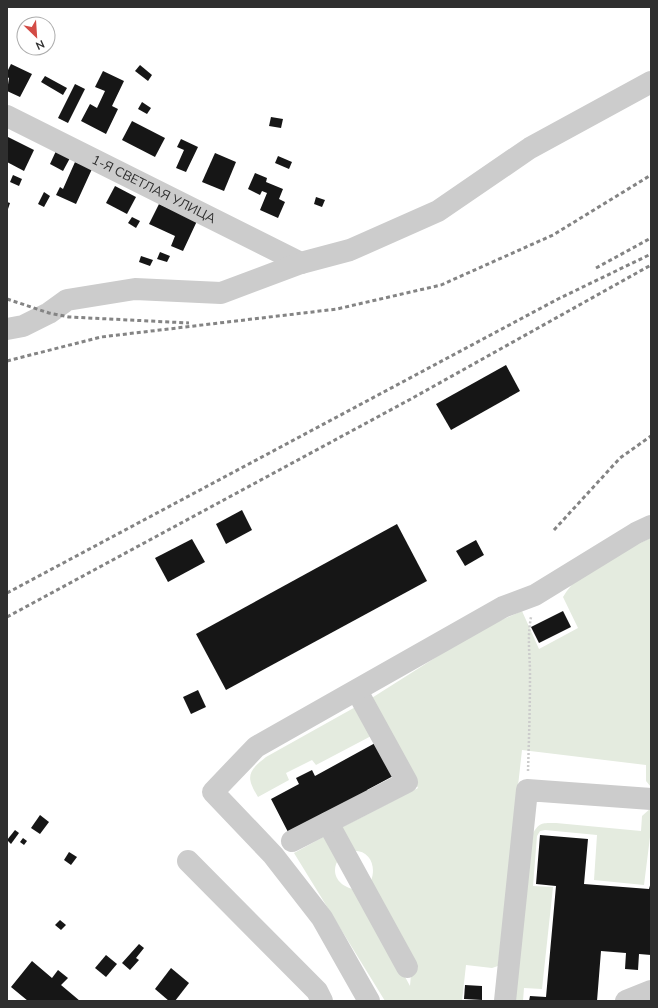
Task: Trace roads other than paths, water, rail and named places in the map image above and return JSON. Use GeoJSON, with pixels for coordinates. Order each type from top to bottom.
{"type":"FeatureCollection","features":[{"type":"Feature","properties":{"kind":"street"},"geometry":{"type":"LineString","coordinates":[[7,329],[23,326],[49,313],[67,300],[135,289],[221,293],[300,263],[350,250],[438,211],[530,148],[651,82]]}},
{"type":"Feature","properties":{"kind":"street","name":"1-Я СВЕТЛАЯ УЛИЦА"},"geometry":{"type":"LineString","coordinates":[[7,116],[300,263]]}},
{"type":"Feature","properties":{"kind":"street"},"geometry":{"type":"LineString","coordinates":[[369,1001],[322,918],[273,855],[213,792],[256,747],[503,607],[535,594],[636,532],[651,526]]}},
{"type":"Feature","properties":{"kind":"street"},"geometry":{"type":"LineString","coordinates":[[292,841],[407,782],[356,691]]}},
{"type":"Feature","properties":{"kind":"street"},"geometry":{"type":"LineString","coordinates":[[505,1001],[527,790],[651,799]]}},
{"type":"Feature","properties":{"kind":"street"},"geometry":{"type":"LineString","coordinates":[[328,823],[407,967]]}},
{"type":"Feature","properties":{"kind":"street"},"geometry":{"type":"LineString","coordinates":[[188,861],[317,991],[322,1001]]}},
{"type":"Feature","properties":{"kind":"street"},"geometry":{"type":"LineString","coordinates":[[626,1001],[651,990]]}},
{"type":"Feature","properties":{"kind":"railway"},"geometry":{"type":"LineString","coordinates":[[7,361],[101,337],[337,309],[441,285],[553,235],[651,175]]}},
{"type":"Feature","properties":{"kind":"railway"},"geometry":{"type":"LineString","coordinates":[[596,268],[651,238]]}},
{"type":"Feature","properties":{"kind":"railway"},"geometry":{"type":"LineString","coordinates":[[7,593],[558,299],[651,254]]}},
{"type":"Feature","properties":{"kind":"railway"},"geometry":{"type":"LineString","coordinates":[[7,617],[409,400],[651,265]]}},
{"type":"Feature","properties":{"kind":"railway"},"geometry":{"type":"LineString","coordinates":[[7,299],[49,313],[69,317],[189,323]]}},
{"type":"Feature","properties":{"kind":"railway"},"geometry":{"type":"LineString","coordinates":[[554,530],[620,458],[651,436]]}}]}
